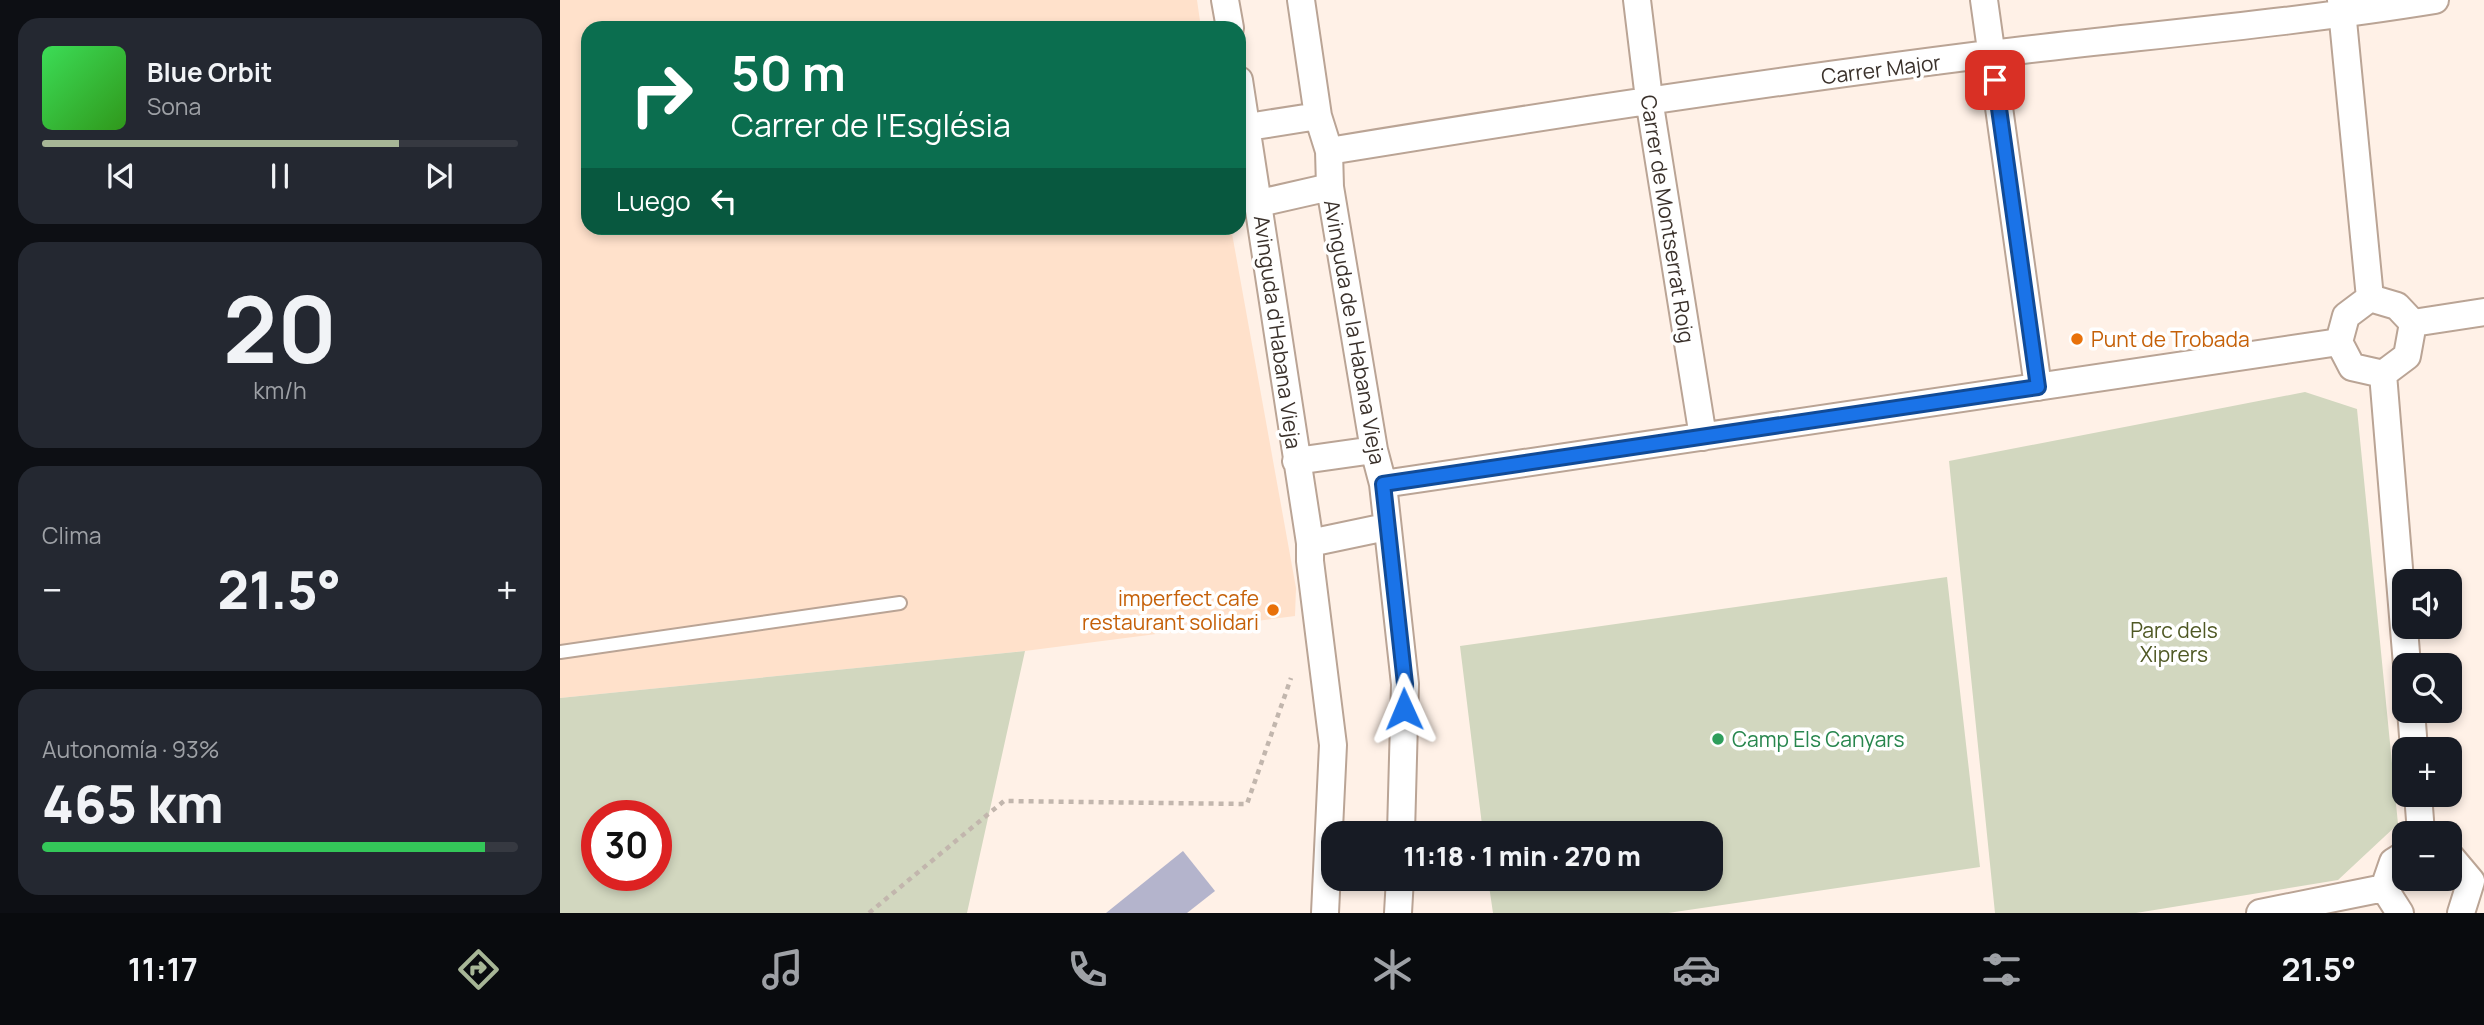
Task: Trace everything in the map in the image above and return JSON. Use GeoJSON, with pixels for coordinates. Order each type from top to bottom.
{"type":"FeatureCollection","features":[{"type":"Feature","properties":{"kind":"street"},"geometry":{"type":"LineString","coordinates":[[1225,0],[1229,21]]}},
{"type":"Feature","properties":{"kind":"street","name":"Avinguda de la Habana Vieja"},"geometry":{"type":"LineString","coordinates":[[1301,0],[1318,116],[1328,151],[1330,187],[1374,450],[1383,484],[1405,684],[1401,821]]}},
{"type":"Feature","properties":{"kind":"street","name":"Carrer de Montserrat Roig"},"geometry":{"type":"LineString","coordinates":[[1637,0],[1649,99],[1703,437]]}},
{"type":"Feature","properties":{"kind":"street"},"geometry":{"type":"LineString","coordinates":[[1984,0],[2038,387]]}},
{"type":"Feature","properties":{"kind":"street","name":"Carrer Major"},"geometry":{"type":"LineString","coordinates":[[1328,151],[1649,99],[2342,8],[2435,0]]}},
{"type":"Feature","properties":{"kind":"street"},"geometry":{"type":"LineString","coordinates":[[2342,8],[2370,299]]}},
{"type":"Feature","properties":{"kind":"street"},"geometry":{"type":"LineString","coordinates":[[1248,127],[1318,116]]}},
{"type":"Feature","properties":{"kind":"street","name":"Avinguda d'Habana Vieja"},"geometry":{"type":"LineString","coordinates":[[1246,117],[1310,542],[1310,561],[1333,745],[1325,913]]}},
{"type":"Feature","properties":{"kind":"street","name":"Avinguda d'Habana Vieja"},"geometry":{"type":"LineString","coordinates":[[1260,203],[1330,187]]}},
{"type":"Feature","properties":{"kind":"street"},"geometry":{"type":"LineString","coordinates":[[2370,299],[2397,306],[2413,323],[2407,356],[2383,374],[2352,367],[2339,342],[2346,316],[2370,299]]}},
{"type":"Feature","properties":{"kind":"street"},"geometry":{"type":"LineString","coordinates":[[2413,323],[2484,312]]}},
{"type":"Feature","properties":{"kind":"street"},"geometry":{"type":"LineString","coordinates":[[1383,484],[2339,342]]}},
{"type":"Feature","properties":{"kind":"street"},"geometry":{"type":"LineString","coordinates":[[2383,374],[2406,653]]}},
{"type":"Feature","properties":{"kind":"street","name":"Avinguda d'Habana Vieja"},"geometry":{"type":"LineString","coordinates":[[1296,461],[1374,450]]}},
{"type":"Feature","properties":{"kind":"street"},"geometry":{"type":"LineString","coordinates":[[1310,542],[1387,527]]}},
{"type":"Feature","properties":{"kind":"street"},"geometry":{"type":"LineString","coordinates":[[2384,888],[2392,865]]}},
{"type":"Feature","properties":{"kind":"street"},"geometry":{"type":"LineString","coordinates":[[2461,913],[2478,880],[2462,866]]}},
{"type":"Feature","properties":{"kind":"street"},"geometry":{"type":"LineString","coordinates":[[2260,913],[2384,888]]}},
{"type":"Feature","properties":{"kind":"street"},"geometry":{"type":"LineString","coordinates":[[2384,888],[2400,913]]}},
{"type":"Feature","properties":{"kind":"street"},"geometry":{"type":"LineString","coordinates":[[1398,913],[1399,891]]}},
{"type":"Feature","properties":{"kind":"lane"},"geometry":{"type":"LineString","coordinates":[[560,652],[900,603]]}},
{"type":"Feature","properties":{"kind":"path"},"geometry":{"type":"LineString","coordinates":[[869,913],[1004,801],[1247,804],[1291,678]]}},
{"type":"Feature","properties":{"kind":"shaded area"},"geometry":{"type":"Polygon","coordinates":[[[560,0],[1197,0],[1200,21],[581,21],[581,235],[1232,235],[1296,588],[1295,616],[1025,651],[560,698],[560,0]]]}},
{"type":"Feature","properties":{"kind":"green space","name":"Parc dels Xiprers"},"geometry":{"type":"Polygon","coordinates":[[[2305,392],[2357,409],[2392,763],[2392,807],[2396,807],[2398,821],[2392,821],[2392,830],[2338,880],[2136,913],[1995,913],[1949,461],[2305,392]]]}},
{"type":"Feature","properties":{"kind":"green space","name":"Camp Els Canyars"},"geometry":{"type":"Polygon","coordinates":[[[1947,577],[1980,867],[1668,913],[1493,913],[1490,891],[1723,891],[1723,821],[1482,821],[1460,646],[1947,577]]]}},
{"type":"Feature","properties":{"kind":"green space"},"geometry":{"type":"Polygon","coordinates":[[[1025,651],[967,913],[560,913],[560,698],[1025,651]]]}},
{"type":"Feature","properties":{"kind":"building"},"geometry":{"type":"Polygon","coordinates":[[[1183,851],[1215,891],[1187,913],[1106,913],[1183,851]]]}},
{"type":"Feature","properties":{"kind":"place","name":"Punt de Trobada"},"geometry":{"type":"Point","coordinates":[2077,339]}},
{"type":"Feature","properties":{"kind":"place","name":"imperfect cafe restaurant solidari"},"geometry":{"type":"Point","coordinates":[1273,610]}},
{"type":"Feature","properties":{"kind":"place","name":"Camp Els Canyars"},"geometry":{"type":"Point","coordinates":[1718,739]}},
{"type":"Feature","properties":{"kind":"route"},"geometry":{"type":"LineString","coordinates":[[1404,709],[1405,684],[1383,484],[2038,387],[1995,80]]}}]}
